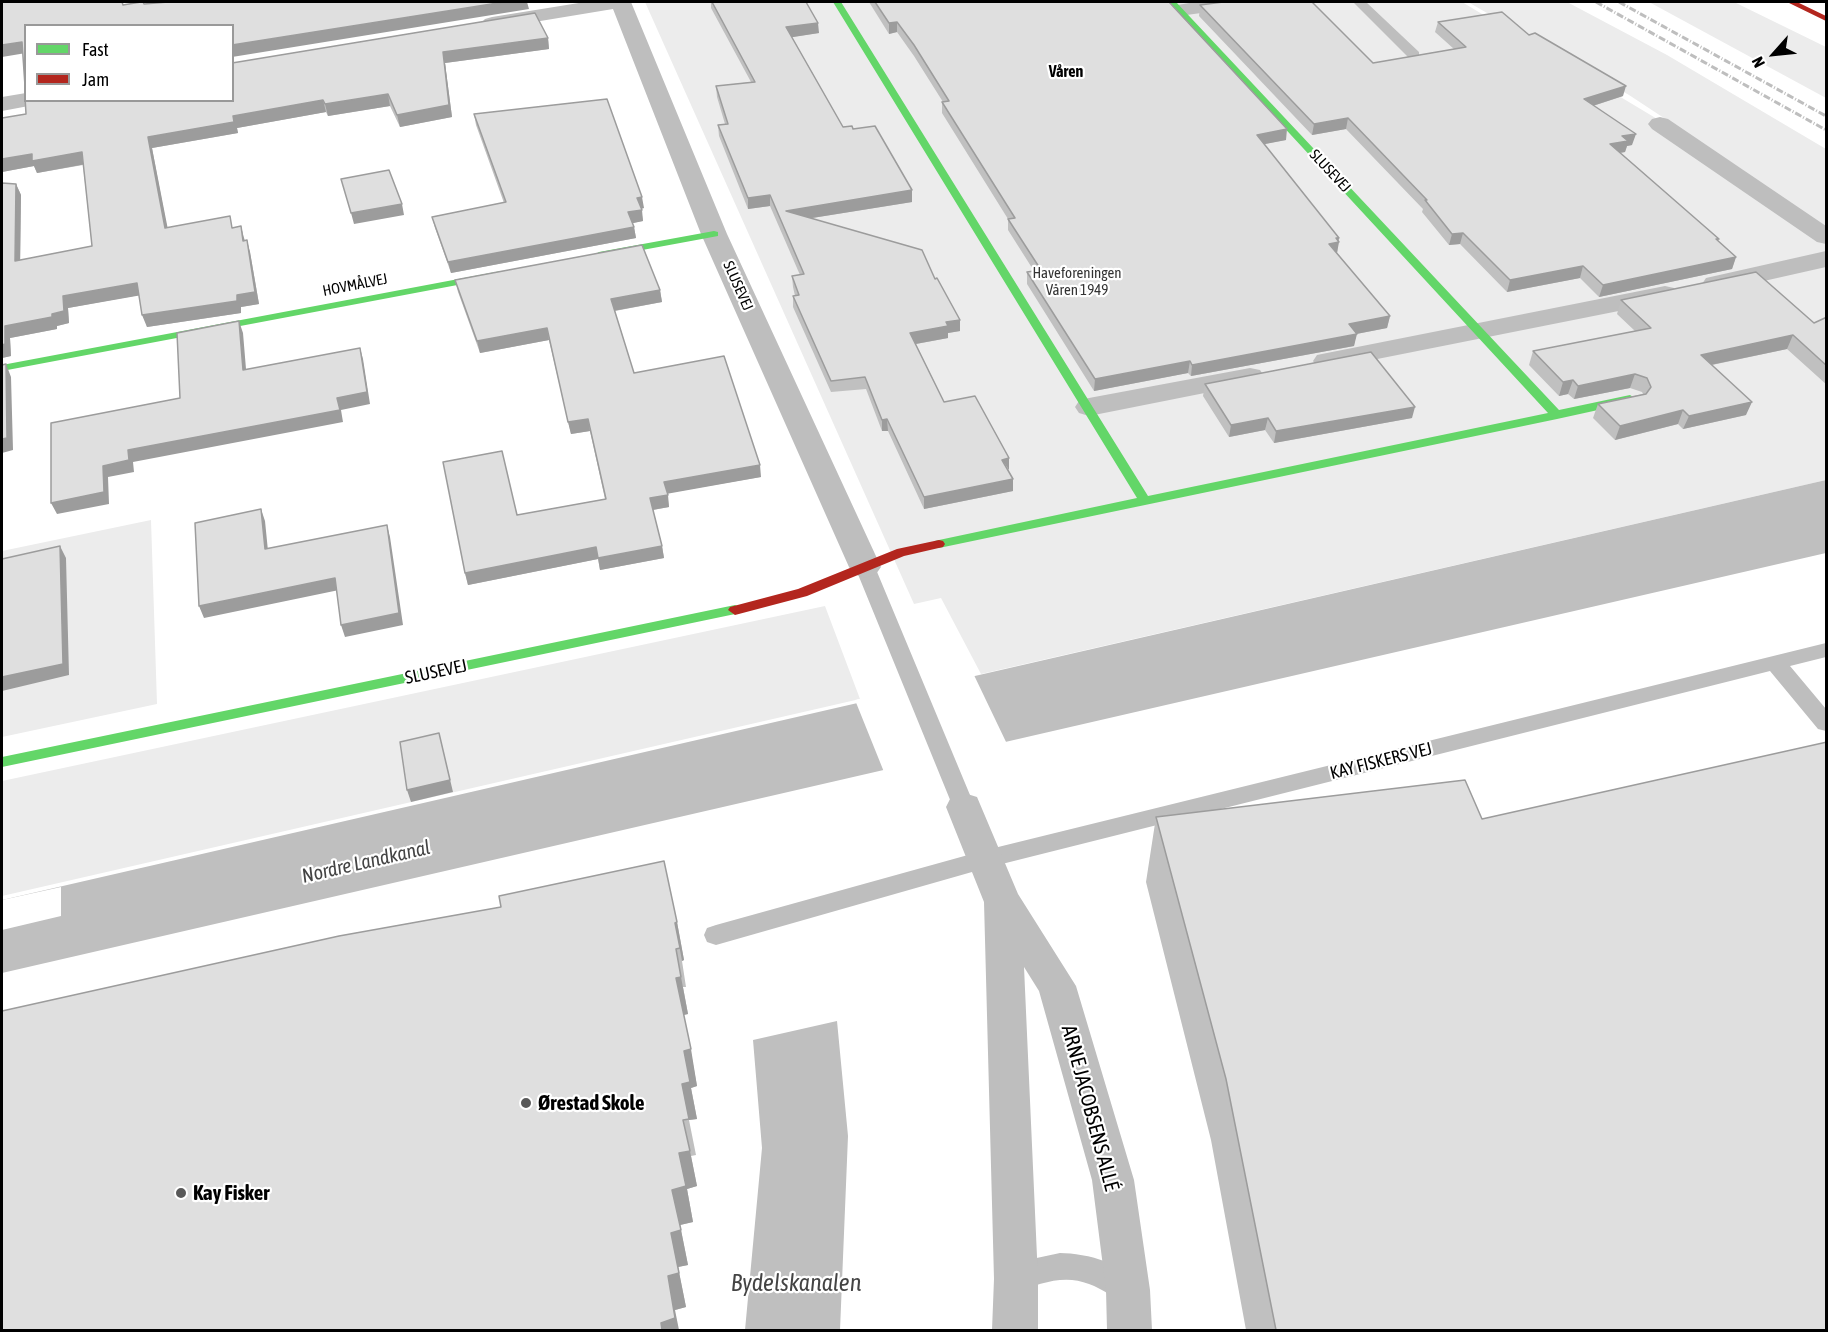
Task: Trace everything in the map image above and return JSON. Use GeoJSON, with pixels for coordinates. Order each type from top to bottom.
{"type":"FeatureCollection","features":[{"type":"Feature","properties":{"kind":"main road"},"geometry":{"type":"LineString","coordinates":[[837,2],[1144,499]]}},
{"type":"Feature","properties":{"kind":"main road"},"geometry":{"type":"LineString","coordinates":[[1791,2],[1827,19]]}},
{"type":"Feature","properties":{"kind":"main road","name":"SLUSEVEJ"},"geometry":{"type":"LineString","coordinates":[[1175,6],[1557,415]]}},
{"type":"Feature","properties":{"kind":"main road"},"geometry":{"type":"LineString","coordinates":[[588,257],[714,234]]}},
{"type":"Feature","properties":{"kind":"main road","name":"HOVMÅLVEJ"},"geometry":{"type":"LineString","coordinates":[[2,368],[520,270]]}},
{"type":"Feature","properties":{"kind":"main road","name":"SLUSEVEJ"},"geometry":{"type":"LineString","coordinates":[[2,762],[723,612],[802,593],[901,552],[1144,499],[1630,399]]}},
{"type":"Feature","properties":{"kind":"street"},"geometry":{"type":"LineString","coordinates":[[467,27],[620,2]]}},
{"type":"Feature","properties":{"kind":"street","name":"SLUSEVEJ"},"geometry":{"type":"LineString","coordinates":[[620,2],[714,234],[865,567]]}},
{"type":"Feature","properties":{"kind":"street","name":"SLUSEVEJ"},"geometry":{"type":"LineString","coordinates":[[1175,6],[1238,2]]}},
{"type":"Feature","properties":{"kind":"street"},"geometry":{"type":"LineString","coordinates":[[2,104],[24,100]]}},
{"type":"Feature","properties":{"kind":"street"},"geometry":{"type":"LineString","coordinates":[[1660,124],[1827,237]]}},
{"type":"Feature","properties":{"kind":"street"},"geometry":{"type":"LineString","coordinates":[[1089,407],[1481,332],[1827,259]]}},
{"type":"Feature","properties":{"kind":"street","name":"ARNE JACOBSENS ALLÉ"},"geometry":{"type":"LineString","coordinates":[[959,794],[1002,901],[1057,986],[1113,1180],[1128,1290],[1130,1330]]}},
{"type":"Feature","properties":{"kind":"street","name":"ARNE JACOBSENS ALLÉ"},"geometry":{"type":"LineString","coordinates":[[1002,901],[1016,1280],[1015,1330]]}},
{"type":"Feature","properties":{"kind":"lane"},"geometry":{"type":"LineString","coordinates":[[1359,2],[1414,55]]}},
{"type":"Feature","properties":{"kind":"lane"},"geometry":{"type":"LineString","coordinates":[[865,567],[959,794]]}},
{"type":"Feature","properties":{"kind":"lane","name":"KAY FISKERS VEJ"},"geometry":{"type":"LineString","coordinates":[[716,935],[986,859],[1827,650]]}},
{"type":"Feature","properties":{"kind":"lane"},"geometry":{"type":"LineString","coordinates":[[1775,663],[1827,723]]}},
{"type":"Feature","properties":{"kind":"lane"},"geometry":{"type":"LineString","coordinates":[[1016,1280],[1039,1269],[1067,1265],[1098,1272],[1128,1290]]}},
{"type":"Feature","properties":{"kind":"green space","name":"Haveforeningen Våren 1949"},"geometry":{"type":"Polygon","coordinates":[[[645,2],[1462,2],[1749,174],[1629,95],[1468,2],[1567,2],[1667,55],[1826,149],[1826,480],[981,674],[941,598],[914,604],[645,2]]]}},
{"type":"Feature","properties":{"kind":"green space"},"geometry":{"type":"Polygon","coordinates":[[[1649,2],[1734,2],[1826,47],[1826,98],[1649,2]]]}},
{"type":"Feature","properties":{"kind":"green space"},"geometry":{"type":"Polygon","coordinates":[[[151,520],[157,704],[2,737],[2,551],[151,520]]]}},
{"type":"Feature","properties":{"kind":"green space"},"geometry":{"type":"Polygon","coordinates":[[[825,606],[860,699],[2,896],[2,781],[825,606]]]}},
{"type":"Feature","properties":{"kind":"water","name":"Nordre Landkanal"},"geometry":{"type":"Polygon","coordinates":[[[1826,480],[1826,553],[2,973],[2,900],[1826,480]]]}},
{"type":"Feature","properties":{"kind":"water","name":"Bydelskanalen"},"geometry":{"type":"Polygon","coordinates":[[[837,1021],[848,1136],[840,1330],[745,1330],[762,1148],[753,1040],[837,1021]]]}},
{"type":"Feature","properties":{"kind":"pier"},"geometry":{"type":"Polygon","coordinates":[[[973,673],[1007,744],[884,772],[855,700],[973,673]]]}},
{"type":"Feature","properties":{"kind":"pier"},"geometry":{"type":"Polygon","coordinates":[[[61,887],[61,916],[2,930],[2,900],[61,887]]]}},
{"type":"Feature","properties":{"kind":"building"},"geometry":{"type":"Polygon","coordinates":[[[2,2],[122,2],[123,5],[141,2],[144,4],[168,2],[504,2],[234,45],[234,24],[24,24],[24,71],[22,42],[2,45],[2,2]]]}},
{"type":"Feature","properties":{"kind":"building"},"geometry":{"type":"Polygon","coordinates":[[[712,2],[806,2],[818,23],[786,27],[843,127],[852,126],[853,129],[875,126],[912,190],[786,211],[922,250],[935,279],[937,278],[960,320],[946,322],[948,326],[910,333],[944,402],[975,396],[1009,458],[1002,460],[1013,479],[924,497],[887,419],[882,420],[865,377],[831,381],[793,296],[799,295],[792,276],[804,274],[770,195],[748,198],[718,125],[728,124],[716,86],[755,82],[712,2]]]}},
{"type":"Feature","properties":{"kind":"building"},"geometry":{"type":"Polygon","coordinates":[[[875,2],[1169,2],[1287,129],[1257,135],[1339,238],[1336,238],[1339,242],[1329,244],[1390,316],[1349,324],[1357,334],[1192,365],[1190,361],[1095,379],[1027,272],[1041,270],[1008,219],[1015,218],[942,102],[949,101],[897,22],[889,23],[875,2]]]}},
{"type":"Feature","properties":{"kind":"building"},"geometry":{"type":"Polygon","coordinates":[[[1223,2],[1312,2],[1373,63],[1466,47],[1438,22],[1502,12],[1529,35],[1535,33],[1626,86],[1584,99],[1636,134],[1622,136],[1628,141],[1610,144],[1719,239],[1716,239],[1736,257],[1603,285],[1583,266],[1510,280],[1463,233],[1452,234],[1425,200],[1427,200],[1348,118],[1314,124],[1200,5],[1223,2]]]}},
{"type":"Feature","properties":{"kind":"building"},"geometry":{"type":"Polygon","coordinates":[[[535,13],[548,38],[443,52],[449,105],[397,115],[388,94],[325,104],[323,100],[233,116],[234,122],[148,137],[165,228],[230,216],[232,228],[241,226],[243,241],[247,240],[255,292],[237,295],[237,301],[142,315],[137,283],[63,296],[64,311],[52,314],[52,317],[5,326],[5,344],[2,345],[2,183],[16,184],[15,261],[92,246],[82,152],[32,161],[32,154],[2,159],[2,118],[26,114],[25,102],[234,102],[234,63],[535,13]]]}},
{"type":"Feature","properties":{"kind":"building"},"geometry":{"type":"Polygon","coordinates":[[[607,99],[642,197],[637,198],[642,210],[628,212],[634,227],[448,262],[432,217],[506,202],[474,114],[607,99]]]}},
{"type":"Feature","properties":{"kind":"building"},"geometry":{"type":"Polygon","coordinates":[[[389,170],[402,204],[351,213],[341,179],[389,170]]]}},
{"type":"Feature","properties":{"kind":"building"},"geometry":{"type":"Polygon","coordinates":[[[642,245],[660,290],[611,299],[634,373],[724,356],[760,465],[664,482],[668,495],[650,498],[662,546],[598,558],[596,547],[465,573],[443,462],[502,451],[517,515],[606,499],[588,419],[568,422],[547,328],[477,341],[455,280],[642,245]]]}},
{"type":"Feature","properties":{"kind":"building"},"geometry":{"type":"Polygon","coordinates":[[[1756,272],[1814,323],[1827,317],[1827,366],[1793,335],[1701,355],[1752,402],[1689,416],[1683,410],[1620,426],[1598,404],[1646,394],[1651,387],[1647,378],[1635,374],[1578,386],[1573,380],[1563,382],[1533,351],[1651,328],[1621,300],[1756,272]]]}},
{"type":"Feature","properties":{"kind":"building"},"geometry":{"type":"Polygon","coordinates":[[[239,321],[243,370],[360,348],[367,392],[337,398],[340,410],[128,450],[129,460],[103,466],[104,492],[51,503],[51,423],[180,398],[177,333],[239,321]]]}},
{"type":"Feature","properties":{"kind":"building"},"geometry":{"type":"Polygon","coordinates":[[[1371,352],[1415,407],[1276,431],[1268,418],[1231,425],[1205,384],[1371,352]]]}},
{"type":"Feature","properties":{"kind":"building"},"geometry":{"type":"Polygon","coordinates":[[[6,364],[7,438],[2,439],[2,365],[6,364]]]}},
{"type":"Feature","properties":{"kind":"building"},"geometry":{"type":"Polygon","coordinates":[[[261,509],[265,549],[387,525],[399,613],[341,625],[335,578],[199,606],[195,523],[261,509]]]}},
{"type":"Feature","properties":{"kind":"building"},"geometry":{"type":"Polygon","coordinates":[[[60,546],[63,664],[2,677],[2,559],[60,546]]]}},
{"type":"Feature","properties":{"kind":"building"},"geometry":{"type":"Polygon","coordinates":[[[439,733],[450,780],[407,790],[400,742],[439,733]]]}},
{"type":"Feature","properties":{"kind":"building"},"geometry":{"type":"Polygon","coordinates":[[[1827,742],[1827,1330],[1276,1330],[1226,1079],[1156,817],[1465,780],[1482,819],[1827,742]]]}},
{"type":"Feature","properties":{"kind":"building"},"geometry":{"type":"Polygon","coordinates":[[[664,861],[680,948],[676,949],[681,977],[676,978],[691,1049],[684,1051],[690,1082],[682,1084],[689,1119],[683,1120],[690,1151],[679,1153],[686,1186],[672,1190],[681,1230],[671,1233],[679,1273],[668,1276],[675,1318],[661,1323],[662,1330],[2,1330],[2,1011],[339,936],[501,907],[499,896],[664,861]]]}},
{"type":"Feature","properties":{"kind":"railway"},"geometry":{"type":"LineString","coordinates":[[1596,2],[1826,130]]}},
{"type":"Feature","properties":{"kind":"railway"},"geometry":{"type":"LineString","coordinates":[[1619,2],[1826,116]]}},
{"type":"Feature","properties":{"kind":"traffic: fast"},"geometry":{"type":"LineString","coordinates":[[837,2],[1144,499]]}},
{"type":"Feature","properties":{"kind":"traffic: fast"},"geometry":{"type":"LineString","coordinates":[[1172,2],[1557,415]]}},
{"type":"Feature","properties":{"kind":"traffic: fast"},"geometry":{"type":"LineString","coordinates":[[599,255],[714,234]]}},
{"type":"Feature","properties":{"kind":"traffic: fast"},"geometry":{"type":"LineString","coordinates":[[2,368],[501,274]]}},
{"type":"Feature","properties":{"kind":"traffic: fast"},"geometry":{"type":"LineString","coordinates":[[939,544],[1630,399]]}},
{"type":"Feature","properties":{"kind":"traffic: fast"},"geometry":{"type":"LineString","coordinates":[[2,762],[735,610]]}},
{"type":"Feature","properties":{"kind":"traffic: jam"},"geometry":{"type":"LineString","coordinates":[[1791,2],[1826,19]]}},
{"type":"Feature","properties":{"kind":"traffic: jam"},"geometry":{"type":"LineString","coordinates":[[735,610],[802,593],[901,552],[939,544]]}},
{"type":"Feature","properties":{"kind":"place","name":"Ørestad Skole"},"geometry":{"type":"Point","coordinates":[526,1103]}},
{"type":"Feature","properties":{"kind":"place","name":"Kay Fisker"},"geometry":{"type":"Point","coordinates":[181,1193]}},
{"type":"Feature","properties":{"kind":"district","name":"Våren"},"geometry":{"type":"Point","coordinates":[1066,72]}}]}
